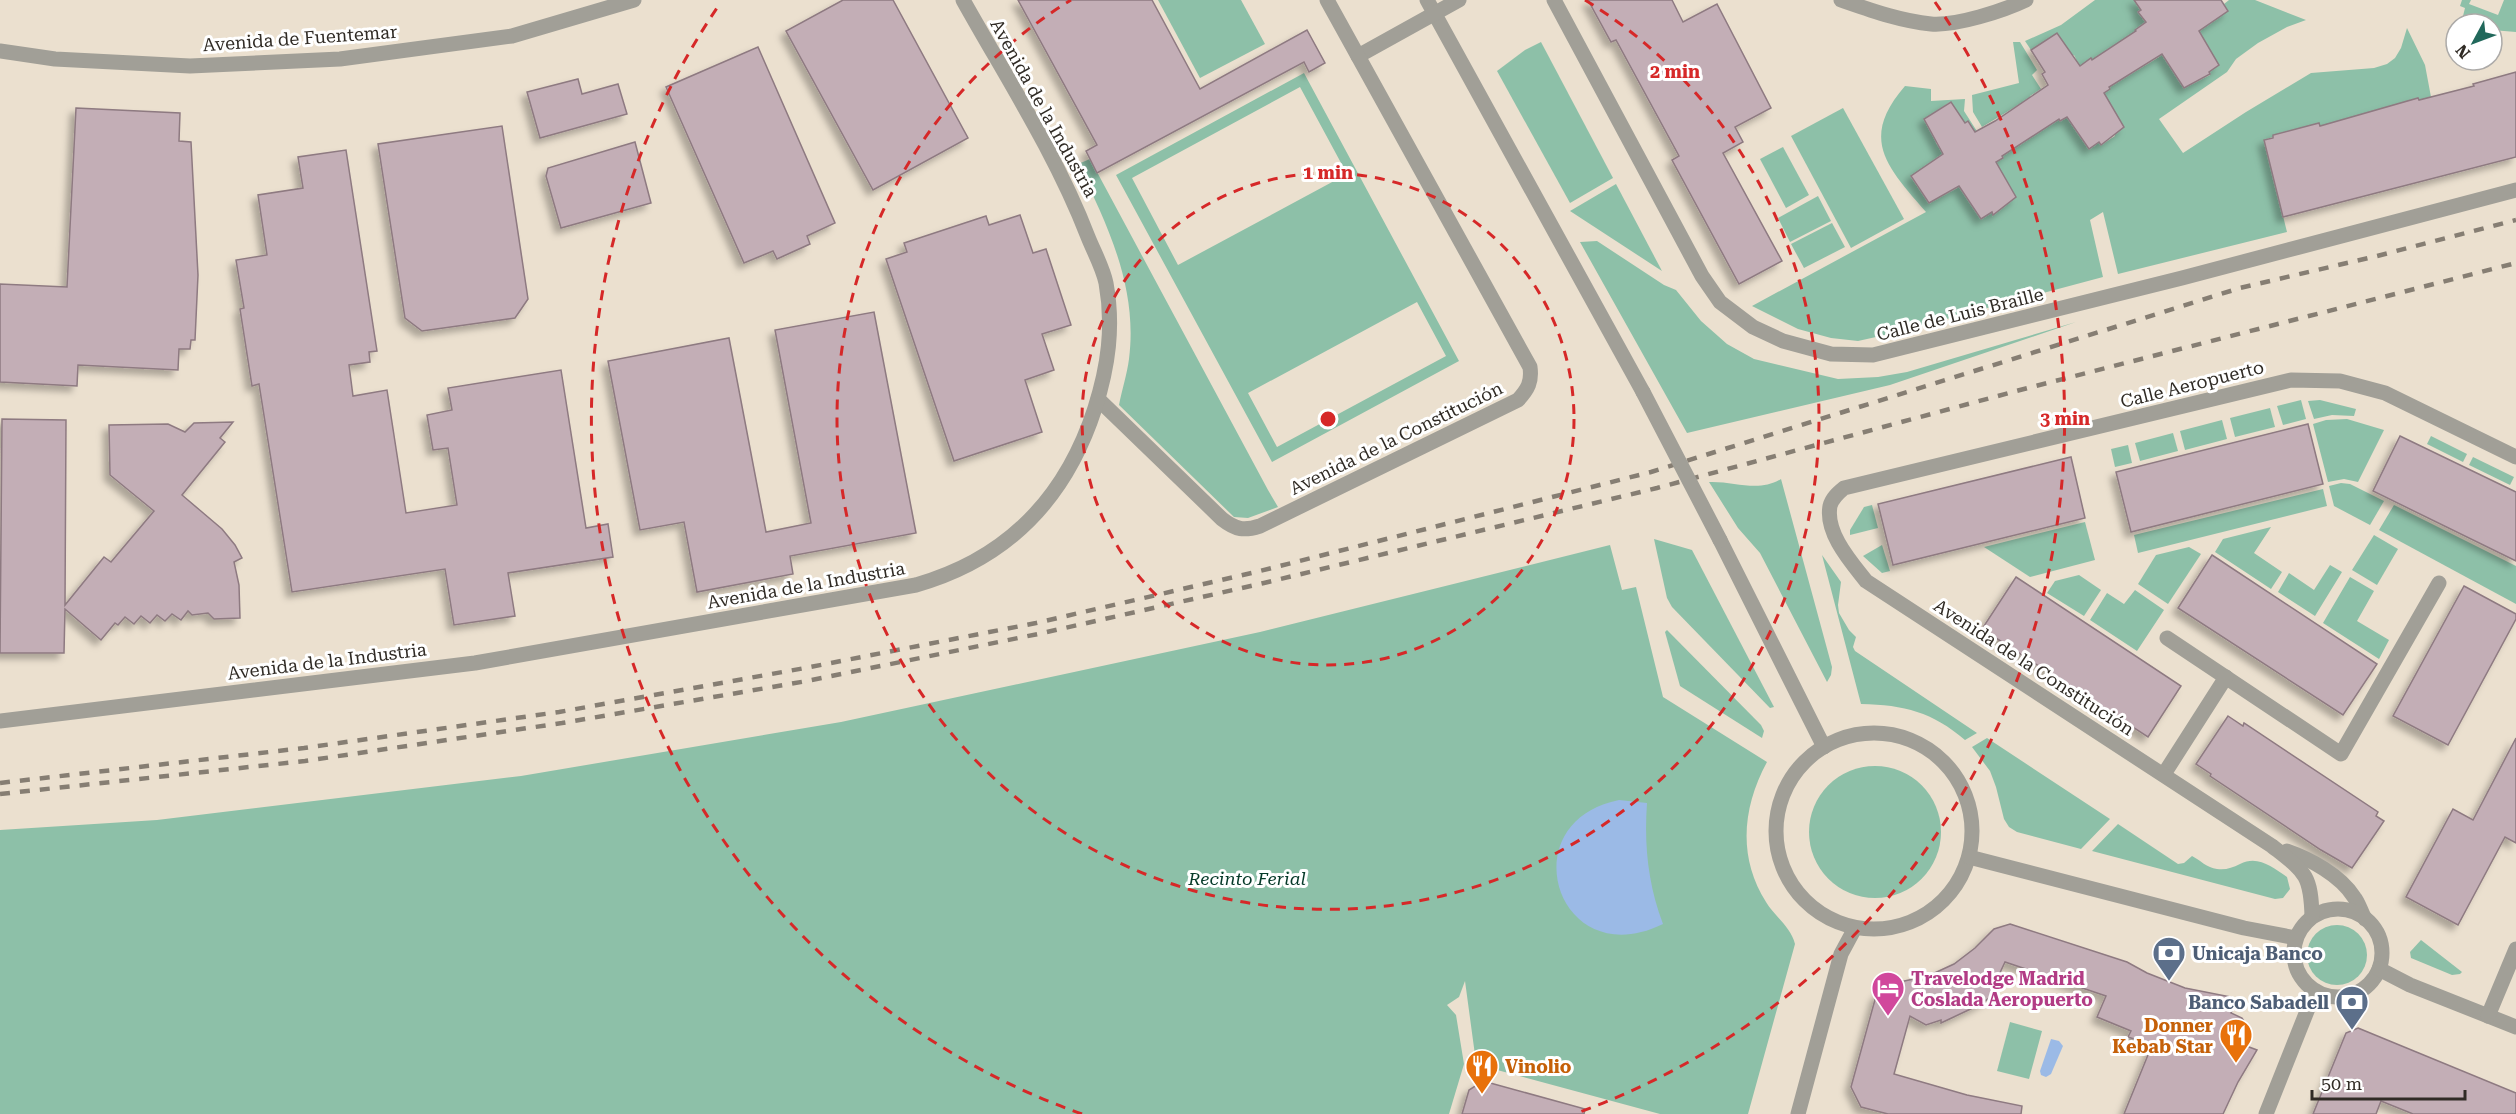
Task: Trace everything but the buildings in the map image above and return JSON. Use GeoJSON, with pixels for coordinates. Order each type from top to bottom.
{"type":"FeatureCollection","features":[{"type":"Feature","properties":{"kind":"street","name":"Avenida de Fuentemar"},"geometry":{"type":"LineString","coordinates":[[0,51],[55,59],[190,66],[340,59],[512,36],[634,0]]}},
{"type":"Feature","properties":{"kind":"street","name":"Avenida de la Industria"},"geometry":{"type":"LineString","coordinates":[[0,721],[475,663],[916,585],[944,577],[974,563],[1002,544],[1033,517],[1052,495],[1071,467],[1085,438],[1098,399],[1106,368],[1111,332],[1106,282],[1073,198],[963,0]]}},
{"type":"Feature","properties":{"kind":"street","name":"Avenida de la Constitución"},"geometry":{"type":"LineString","coordinates":[[1098,399],[1222,519],[1233,527],[1246,530],[1260,526],[1518,400],[1528,389],[1532,378],[1530,367],[1328,0]]}},
{"type":"Feature","properties":{"kind":"street"},"geometry":{"type":"LineString","coordinates":[[1358,56],[1431,7],[1459,0]]}},
{"type":"Feature","properties":{"kind":"street","name":"Calle de Luis Braille"},"geometry":{"type":"LineString","coordinates":[[1554,0],[1702,276],[1720,302],[1753,327],[1783,341],[1831,354],[1873,355],[2161,284],[2516,190]]}},
{"type":"Feature","properties":{"kind":"street"},"geometry":{"type":"LineString","coordinates":[[1841,0],[1886,15],[1933,24],[1962,21],[2026,0]]}},
{"type":"Feature","properties":{"kind":"street"},"geometry":{"type":"LineString","coordinates":[[1431,7],[1643,392],[1824,747]]}},
{"type":"Feature","properties":{"kind":"street","name":"Calle Aeropuerto"},"geometry":{"type":"LineString","coordinates":[[1844,488],[2291,380],[2340,381],[2385,393],[2516,457]]}},
{"type":"Feature","properties":{"kind":"street","name":"Avenida de la Constitución"},"geometry":{"type":"LineString","coordinates":[[1844,488],[1834,496],[1830,505],[1832,526],[1848,558],[1866,581],[2272,846],[2305,876],[2311,888],[2312,917]]}},
{"type":"Feature","properties":{"kind":"street"},"geometry":{"type":"LineString","coordinates":[[2167,638],[2341,754],[2439,583]]}},
{"type":"Feature","properties":{"kind":"street"},"geometry":{"type":"LineString","coordinates":[[2164,774],[2226,677]]}},
{"type":"Feature","properties":{"kind":"street"},"geometry":{"type":"LineString","coordinates":[[1880,733],[1917,743],[1947,766],[1959,782],[1967,800],[1972,838],[1969,857],[1955,887],[1932,911],[1908,924],[1882,930],[1855,928],[1823,916],[1798,893],[1781,864],[1776,831],[1781,798],[1798,768],[1824,747],[1841,738],[1880,733]]}},
{"type":"Feature","properties":{"kind":"street","name":"Avenida de la Constitución"},"geometry":{"type":"LineString","coordinates":[[2272,846],[2320,866],[2343,884],[2354,897],[2365,919]]}},
{"type":"Feature","properties":{"kind":"street"},"geometry":{"type":"LineString","coordinates":[[1969,857],[2244,928],[2296,938]]}},
{"type":"Feature","properties":{"kind":"street"},"geometry":{"type":"LineString","coordinates":[[2334,910],[2350,911],[2365,919],[2378,936],[2381,947],[2379,969],[2371,982],[2359,992],[2344,997],[2329,997],[2315,991],[2303,981],[2296,968],[2294,953],[2296,938],[2312,917],[2334,910]]}},
{"type":"Feature","properties":{"kind":"street"},"geometry":{"type":"LineString","coordinates":[[1798,1114],[1841,954],[1855,928]]}},
{"type":"Feature","properties":{"kind":"street"},"geometry":{"type":"LineString","coordinates":[[2488,1016],[2516,950]]}},
{"type":"Feature","properties":{"kind":"street"},"geometry":{"type":"LineString","coordinates":[[2379,969],[2410,985],[2516,1027]]}},
{"type":"Feature","properties":{"kind":"street"},"geometry":{"type":"LineString","coordinates":[[2266,1114],[2315,991]]}},
{"type":"Feature","properties":{"kind":"green space"},"geometry":{"type":"Polygon","coordinates":[[[1158,0],[1241,0],[1265,44],[1200,78],[1158,0]]]}},
{"type":"Feature","properties":{"kind":"green space"},"geometry":{"type":"Polygon","coordinates":[[[2095,0],[2134,0],[2141,10],[2138,12],[2142,17],[2149,18],[2143,28],[2139,27],[2091,59],[2088,67],[2075,66],[2074,55],[2072,56],[2057,33],[2031,50],[2025,41],[2061,25],[2095,0]]]}},
{"type":"Feature","properties":{"kind":"green space"},"geometry":{"type":"Polygon","coordinates":[[[2229,0],[2255,0],[2306,20],[2287,27],[2258,43],[2236,59],[2227,72],[2159,119],[2183,153],[2311,73],[2374,68],[2387,64],[2395,58],[2401,48],[2407,28],[2425,65],[2431,97],[2419,100],[2417,98],[2320,126],[2319,123],[2273,135],[2264,140],[2287,232],[2118,274],[2103,212],[2090,220],[2103,277],[1858,341],[1831,338],[1798,329],[1752,306],[1926,212],[1890,166],[1881,137],[1883,122],[1891,105],[1905,86],[1931,89],[1931,101],[1965,99],[1964,111],[1980,136],[1977,137],[1968,121],[1965,123],[1950,102],[1924,119],[1939,147],[1947,149],[1940,159],[1937,158],[1911,177],[1929,203],[1957,188],[1958,183],[1981,219],[1992,212],[1994,214],[2016,197],[1994,160],[2003,158],[2002,156],[2059,119],[2060,121],[2065,118],[2066,114],[2073,120],[2072,124],[2075,128],[2077,127],[2089,148],[2099,142],[2101,145],[2115,136],[2099,90],[2110,89],[2109,87],[2159,57],[2160,52],[2169,57],[2168,63],[2184,88],[2210,75],[2209,72],[2219,65],[2204,45],[2206,43],[2204,39],[2199,38],[2198,29],[2202,29],[2228,11],[2224,4],[2229,0]]]}},
{"type":"Feature","properties":{"kind":"green space"},"geometry":{"type":"Polygon","coordinates":[[[2462,0],[2471,0],[2469,4],[2490,12],[2464,12],[2465,8],[2460,6],[2462,0]]]}},
{"type":"Feature","properties":{"kind":"green space"},"geometry":{"type":"Polygon","coordinates":[[[2504,0],[2516,0],[2516,32],[2504,31],[2504,12],[2499,12],[2504,0]]]}},
{"type":"Feature","properties":{"kind":"green space"},"geometry":{"type":"Polygon","coordinates":[[[1541,42],[1613,178],[1570,203],[1497,71],[1525,50],[1541,42]]]}},
{"type":"Feature","properties":{"kind":"green space"},"geometry":{"type":"Polygon","coordinates":[[[2013,42],[2020,42],[2037,70],[2032,75],[2041,89],[1982,127],[1973,112],[1972,95],[2019,83],[2013,42]]]}},
{"type":"Feature","properties":{"kind":"green space"},"geometry":{"type":"Polygon","coordinates":[[[1304,73],[1459,361],[1272,462],[1116,175],[1304,73]],[[1300,87],[1132,178],[1178,265],[1347,174],[1300,87]],[[1417,302],[1248,393],[1277,447],[1446,356],[1417,302]]]}},
{"type":"Feature","properties":{"kind":"green space"},"geometry":{"type":"Polygon","coordinates":[[[1843,108],[1904,219],[1851,248],[1791,136],[1843,108]]]}},
{"type":"Feature","properties":{"kind":"green space"},"geometry":{"type":"Polygon","coordinates":[[[1783,147],[1809,195],[1786,208],[1760,159],[1783,147]]]}},
{"type":"Feature","properties":{"kind":"green space"},"geometry":{"type":"Polygon","coordinates":[[[1090,159],[1278,507],[1248,518],[1234,517],[1119,405],[1129,359],[1131,333],[1129,307],[1125,282],[1110,234],[1078,164],[1090,159]]]}},
{"type":"Feature","properties":{"kind":"green space"},"geometry":{"type":"Polygon","coordinates":[[[1616,184],[1662,271],[1570,211],[1616,184]]]}},
{"type":"Feature","properties":{"kind":"green space"},"geometry":{"type":"Polygon","coordinates":[[[1818,196],[1831,221],[1790,242],[1778,218],[1818,196]]]}},
{"type":"Feature","properties":{"kind":"green space"},"geometry":{"type":"Polygon","coordinates":[[[1832,223],[1845,247],[1804,268],[1791,244],[1832,223]]]}},
{"type":"Feature","properties":{"kind":"green space"},"geometry":{"type":"Polygon","coordinates":[[[1597,241],[1664,285],[1676,290],[1701,321],[1727,344],[1754,359],[1838,379],[1878,377],[1907,372],[2076,322],[1890,385],[1687,433],[1580,242],[1597,241]]]}},
{"type":"Feature","properties":{"kind":"green space"},"geometry":{"type":"Polygon","coordinates":[[[2301,400],[2306,419],[2283,425],[2277,406],[2301,400]]]}},
{"type":"Feature","properties":{"kind":"green space"},"geometry":{"type":"Polygon","coordinates":[[[2320,400],[2356,409],[2354,416],[2332,415],[2314,419],[2308,401],[2320,400]]]}},
{"type":"Feature","properties":{"kind":"green space"},"geometry":{"type":"Polygon","coordinates":[[[2270,408],[2275,427],[2235,437],[2230,418],[2270,408]]]}},
{"type":"Feature","properties":{"kind":"green space"},"geometry":{"type":"Polygon","coordinates":[[[2347,419],[2384,430],[2358,482],[2344,479],[2328,482],[2313,424],[2326,420],[2347,419]]]}},
{"type":"Feature","properties":{"kind":"green space"},"geometry":{"type":"Polygon","coordinates":[[[2222,420],[2227,439],[2185,450],[2180,431],[2222,420]]]}},
{"type":"Feature","properties":{"kind":"green space"},"geometry":{"type":"Polygon","coordinates":[[[2173,433],[2178,451],[2140,461],[2135,443],[2173,433]]]}},
{"type":"Feature","properties":{"kind":"green space"},"geometry":{"type":"Polygon","coordinates":[[[2431,436],[2467,454],[2463,462],[2427,444],[2431,436]]]}},
{"type":"Feature","properties":{"kind":"green space"},"geometry":{"type":"Polygon","coordinates":[[[2128,445],[2132,463],[2115,467],[2111,449],[2128,445]]]}},
{"type":"Feature","properties":{"kind":"green space"},"geometry":{"type":"Polygon","coordinates":[[[2473,457],[2514,477],[2510,485],[2469,465],[2473,457]]]}},
{"type":"Feature","properties":{"kind":"green space"},"geometry":{"type":"Polygon","coordinates":[[[1781,479],[1832,667],[1827,682],[1760,553],[1738,528],[1709,482],[1755,486],[1781,479]]]}},
{"type":"Feature","properties":{"kind":"green space"},"geometry":{"type":"Polygon","coordinates":[[[2341,483],[2350,484],[2384,501],[2370,525],[2334,506],[2329,486],[2341,483]]]}},
{"type":"Feature","properties":{"kind":"green space"},"geometry":{"type":"Polygon","coordinates":[[[2323,489],[2327,506],[2138,553],[2134,535],[2323,489]]]}},
{"type":"Feature","properties":{"kind":"green space"},"geometry":{"type":"Polygon","coordinates":[[[1872,505],[1878,528],[1850,535],[1850,530],[1864,507],[1872,505]]]}},
{"type":"Feature","properties":{"kind":"green space"},"geometry":{"type":"Polygon","coordinates":[[[2394,505],[2516,566],[2516,604],[2379,530],[2394,505]]]}},
{"type":"Feature","properties":{"kind":"green space"},"geometry":{"type":"Polygon","coordinates":[[[2085,522],[2095,560],[2030,577],[1984,547],[2085,522]]]}},
{"type":"Feature","properties":{"kind":"green space"},"geometry":{"type":"Polygon","coordinates":[[[2271,527],[2254,553],[2282,572],[2271,589],[2215,552],[2223,539],[2271,527]]]}},
{"type":"Feature","properties":{"kind":"green space"},"geometry":{"type":"Polygon","coordinates":[[[2374,535],[2398,549],[2377,585],[2352,570],[2374,535]]]}},
{"type":"Feature","properties":{"kind":"green space"},"geometry":{"type":"Polygon","coordinates":[[[1654,539],[1692,550],[1774,707],[1770,708],[1672,607],[1667,598],[1654,539]]]}},
{"type":"Feature","properties":{"kind":"green space","name":"Recinto Ferial"},"geometry":{"type":"Polygon","coordinates":[[[1610,545],[1622,590],[1636,587],[1663,697],[1767,762],[1752,797],[1748,815],[1747,850],[1757,885],[1766,902],[1790,932],[1795,944],[1748,1114],[1660,1114],[1486,1067],[1475,1055],[1465,981],[1459,997],[1447,1005],[1456,1015],[1464,1064],[1449,1114],[0,1114],[0,830],[157,820],[521,776],[841,722],[1260,632],[1610,545]]]}},
{"type":"Feature","properties":{"kind":"green space"},"geometry":{"type":"Polygon","coordinates":[[[1882,545],[1890,571],[1882,573],[1863,556],[1882,545]]]}},
{"type":"Feature","properties":{"kind":"green space"},"geometry":{"type":"Polygon","coordinates":[[[2189,547],[2201,554],[2168,604],[2138,584],[2156,555],[2189,547]]]}},
{"type":"Feature","properties":{"kind":"green space"},"geometry":{"type":"Polygon","coordinates":[[[1822,555],[1841,582],[1839,613],[1856,637],[1853,647],[1855,651],[1977,733],[1965,740],[1941,723],[1917,712],[1891,706],[1861,704],[1822,555]]]}},
{"type":"Feature","properties":{"kind":"green space"},"geometry":{"type":"Polygon","coordinates":[[[2330,565],[2342,572],[2315,616],[2278,592],[2289,573],[2314,590],[2330,565]]]}},
{"type":"Feature","properties":{"kind":"green space"},"geometry":{"type":"Polygon","coordinates":[[[2079,575],[2101,590],[2084,616],[2047,593],[2055,581],[2079,575]]]}},
{"type":"Feature","properties":{"kind":"green space"},"geometry":{"type":"Polygon","coordinates":[[[2350,577],[2374,591],[2357,621],[2389,640],[2379,659],[2323,623],[2350,577]]]}},
{"type":"Feature","properties":{"kind":"green space"},"geometry":{"type":"Polygon","coordinates":[[[2135,590],[2164,610],[2137,651],[2090,620],[2107,593],[2124,604],[2135,590]]]}},
{"type":"Feature","properties":{"kind":"green space"},"geometry":{"type":"Polygon","coordinates":[[[1667,630],[1761,725],[1764,731],[1762,738],[1680,686],[1665,632],[1667,630]]]}},
{"type":"Feature","properties":{"kind":"green space"},"geometry":{"type":"Polygon","coordinates":[[[1987,738],[2110,819],[2081,849],[2017,832],[2009,827],[2004,819],[1990,771],[1972,747],[1987,738]]]}},
{"type":"Feature","properties":{"kind":"green space"},"geometry":{"type":"Polygon","coordinates":[[[1875,766],[1900,771],[1922,785],[1936,807],[1941,832],[1936,857],[1922,879],[1900,893],[1875,898],[1850,893],[1828,879],[1814,857],[1809,832],[1814,807],[1828,785],[1850,771],[1875,766]]]}},
{"type":"Feature","properties":{"kind":"green space"},"geometry":{"type":"Polygon","coordinates":[[[2118,824],[2178,864],[2184,863],[2192,856],[2207,866],[2217,869],[2253,861],[2259,862],[2287,877],[2290,889],[2283,898],[2275,899],[2092,851],[2118,824]]]}},
{"type":"Feature","properties":{"kind":"green space"},"geometry":{"type":"Polygon","coordinates":[[[2337,925],[2354,930],[2362,938],[2367,955],[2362,972],[2354,980],[2337,985],[2320,980],[2312,972],[2307,955],[2312,938],[2320,930],[2337,925]]]}},
{"type":"Feature","properties":{"kind":"green space"},"geometry":{"type":"Polygon","coordinates":[[[2421,940],[2462,972],[2452,975],[2411,958],[2410,952],[2421,940]]]}},
{"type":"Feature","properties":{"kind":"green space"},"geometry":{"type":"Polygon","coordinates":[[[2010,1022],[2042,1031],[2029,1079],[1997,1071],[2010,1022]]]}},
{"type":"Feature","properties":{"kind":"water"},"geometry":{"type":"Polygon","coordinates":[[[1619,800],[1647,803],[1648,865],[1663,924],[1626,935],[1596,930],[1573,913],[1560,890],[1557,863],[1565,836],[1585,814],[1619,800]]]}},
{"type":"Feature","properties":{"kind":"water"},"geometry":{"type":"Polygon","coordinates":[[[2051,1039],[2059,1041],[2063,1046],[2051,1074],[2046,1077],[2041,1075],[2040,1071],[2051,1039]]]}},
{"type":"Feature","properties":{"kind":"railway"},"geometry":{"type":"LineString","coordinates":[[0,783],[304,748],[559,712],[805,668],[1036,623],[1260,571],[1651,472],[2240,288],[2516,220]]}},
{"type":"Feature","properties":{"kind":"railway"},"geometry":{"type":"LineString","coordinates":[[0,794],[305,761],[562,723],[807,681],[1038,634],[1264,583],[1657,488],[2020,390],[2516,263]]}},
{"type":"Feature","properties":{"kind":"place","name":"Unicaja Banco"},"geometry":{"type":"Point","coordinates":[2169,982]}},
{"type":"Feature","properties":{"kind":"place","name":"Travelodge Madrid Coslada Aeropuerto"},"geometry":{"type":"Point","coordinates":[1888,1017]}},
{"type":"Feature","properties":{"kind":"place","name":"Banco Sabadell"},"geometry":{"type":"Point","coordinates":[2352,1031]}},
{"type":"Feature","properties":{"kind":"place","name":"Donner Kebab Star"},"geometry":{"type":"Point","coordinates":[2236,1064]}},
{"type":"Feature","properties":{"kind":"place","name":"Vinolio"},"geometry":{"type":"Point","coordinates":[1482,1095]}}]}
